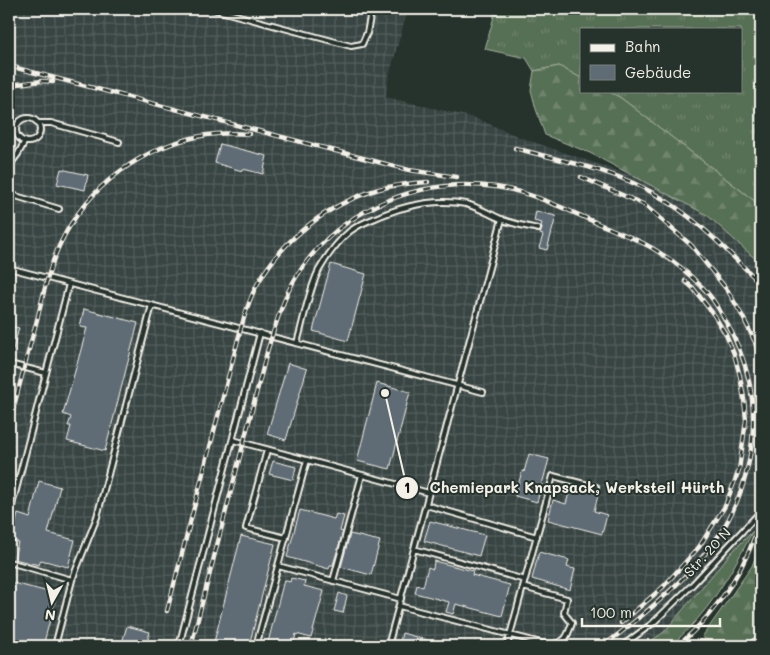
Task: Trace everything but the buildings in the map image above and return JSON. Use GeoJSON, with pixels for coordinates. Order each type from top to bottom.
{"type":"FeatureCollection","features":[{"type":"Feature","properties":{"kind":"lane"},"geometry":{"type":"LineString","coordinates":[[213,9],[351,46],[362,44],[367,34],[370,9]]}},
{"type":"Feature","properties":{"kind":"lane"},"geometry":{"type":"LineString","coordinates":[[28,118],[36,120],[38,123],[40,131],[36,138],[25,141],[17,134],[17,126],[21,120],[28,118]]}},
{"type":"Feature","properties":{"kind":"lane"},"geometry":{"type":"LineString","coordinates":[[38,123],[51,123],[119,142]]}},
{"type":"Feature","properties":{"kind":"lane"},"geometry":{"type":"LineString","coordinates":[[9,166],[25,141]]}},
{"type":"Feature","properties":{"kind":"lane"},"geometry":{"type":"LineString","coordinates":[[9,194],[59,209]]}},
{"type":"Feature","properties":{"kind":"lane"},"geometry":{"type":"LineString","coordinates":[[296,343],[310,294],[320,269],[342,238],[363,223],[393,211],[420,204],[449,202],[467,204],[502,220],[538,229]]}},
{"type":"Feature","properties":{"kind":"lane"},"geometry":{"type":"LineString","coordinates":[[388,646],[502,220]]}},
{"type":"Feature","properties":{"kind":"lane"},"geometry":{"type":"LineString","coordinates":[[9,268],[484,392]]}},
{"type":"Feature","properties":{"kind":"lane"},"geometry":{"type":"LineString","coordinates":[[9,517],[69,284]]}},
{"type":"Feature","properties":{"kind":"lane"},"geometry":{"type":"LineString","coordinates":[[55,646],[72,580],[96,517],[152,305]]}},
{"type":"Feature","properties":{"kind":"lane"},"geometry":{"type":"LineString","coordinates":[[179,646],[260,333]]}},
{"type":"Feature","properties":{"kind":"lane"},"geometry":{"type":"LineString","coordinates":[[9,364],[46,373]]}},
{"type":"Feature","properties":{"kind":"lane"},"geometry":{"type":"LineString","coordinates":[[233,440],[429,493]]}},
{"type":"Feature","properties":{"kind":"lane"},"geometry":{"type":"LineString","coordinates":[[267,450],[246,528],[286,538]]}},
{"type":"Feature","properties":{"kind":"lane"},"geometry":{"type":"LineString","coordinates":[[256,646],[307,460]]}},
{"type":"Feature","properties":{"kind":"lane"},"geometry":{"type":"LineString","coordinates":[[333,580],[362,475]]}},
{"type":"Feature","properties":{"kind":"lane"},"geometry":{"type":"LineString","coordinates":[[507,646],[553,476],[596,487]]}},
{"type":"Feature","properties":{"kind":"lane"},"geometry":{"type":"LineString","coordinates":[[426,505],[537,537]]}},
{"type":"Feature","properties":{"kind":"lane","name":"Str. 20 N"},"geometry":{"type":"LineString","coordinates":[[622,646],[653,623],[693,584],[761,511]]}},
{"type":"Feature","properties":{"kind":"lane"},"geometry":{"type":"LineString","coordinates":[[414,549],[525,580]]}},
{"type":"Feature","properties":{"kind":"lane"},"geometry":{"type":"LineString","coordinates":[[9,562],[72,580]]}},
{"type":"Feature","properties":{"kind":"lane"},"geometry":{"type":"LineString","coordinates":[[278,566],[401,599]]}},
{"type":"Feature","properties":{"kind":"lane"},"geometry":{"type":"LineString","coordinates":[[399,606],[549,644],[560,643],[567,637],[572,623],[564,613],[567,599],[523,587]]}},
{"type":"Feature","properties":{"kind":"lane"},"geometry":{"type":"LineString","coordinates":[[748,646],[761,638]]}},
{"type":"Feature","properties":{"kind":"shaded area"},"geometry":{"type":"Polygon","coordinates":[[[9,9],[408,9],[389,76],[386,97],[475,118],[522,138],[641,179],[707,215],[761,264],[761,522],[731,553],[664,632],[644,646],[9,646],[9,9]]]}},
{"type":"Feature","properties":{"kind":"green space"},"geometry":{"type":"Polygon","coordinates":[[[496,9],[761,9],[761,206],[621,98],[610,92],[742,92],[742,28],[580,28],[580,77],[559,66],[534,71],[526,58],[485,49],[496,9]]]}},
{"type":"Feature","properties":{"kind":"green space"},"geometry":{"type":"Polygon","coordinates":[[[559,66],[580,77],[580,92],[610,92],[621,98],[761,206],[761,264],[707,215],[590,153],[545,135],[531,90],[534,71],[559,66]]]}},
{"type":"Feature","properties":{"kind":"green space"},"geometry":{"type":"Polygon","coordinates":[[[753,531],[718,593],[696,621],[670,646],[644,646],[664,632],[731,553],[753,531]]]}},
{"type":"Feature","properties":{"kind":"green space"},"geometry":{"type":"Polygon","coordinates":[[[761,543],[761,636],[743,646],[717,646],[702,637],[752,566],[761,543]]]}},
{"type":"Feature","properties":{"kind":"railway"},"geometry":{"type":"LineString","coordinates":[[9,66],[409,170],[457,177]]}},
{"type":"Feature","properties":{"kind":"railway"},"geometry":{"type":"LineString","coordinates":[[9,85],[42,81],[53,82]]}},
{"type":"Feature","properties":{"kind":"railway"},"geometry":{"type":"LineString","coordinates":[[9,426],[53,262],[60,244],[86,203],[120,171],[140,158],[161,148],[207,135],[249,134]]}},
{"type":"Feature","properties":{"kind":"railway"},"geometry":{"type":"LineString","coordinates":[[515,148],[586,166],[620,178],[653,193],[697,223],[761,284]]}},
{"type":"Feature","properties":{"kind":"railway"},"geometry":{"type":"LineString","coordinates":[[581,177],[643,204],[691,245],[728,291],[755,342],[761,363]]}},
{"type":"Feature","properties":{"kind":"railway"},"geometry":{"type":"LineString","coordinates":[[167,611],[241,328],[249,301],[267,268],[293,238],[308,225],[342,204],[379,189],[428,182]]}},
{"type":"Feature","properties":{"kind":"railway"},"geometry":{"type":"LineString","coordinates":[[191,646],[267,352],[280,311],[290,288],[307,262],[327,239],[351,220],[377,205],[405,194],[465,185],[509,189],[535,197],[631,238],[673,261],[711,297],[732,333],[745,364],[752,400],[752,441],[744,481],[729,518],[708,551],[681,581],[650,609],[603,646]]}},
{"type":"Feature","properties":{"kind":"railway"},"geometry":{"type":"LineString","coordinates":[[621,623],[663,587],[699,547],[725,506],[739,470],[746,420],[740,376],[734,354],[726,335],[714,315],[693,288],[685,281]]}},
{"type":"Feature","properties":{"kind":"railway"},"geometry":{"type":"LineString","coordinates":[[678,646],[706,618],[729,587],[748,553],[761,516]]}},
{"type":"Feature","properties":{"kind":"place","name":"Chemiepark Knapsack, Werksteil Hürth"},"geometry":{"type":"Point","coordinates":[385,393]}}]}
